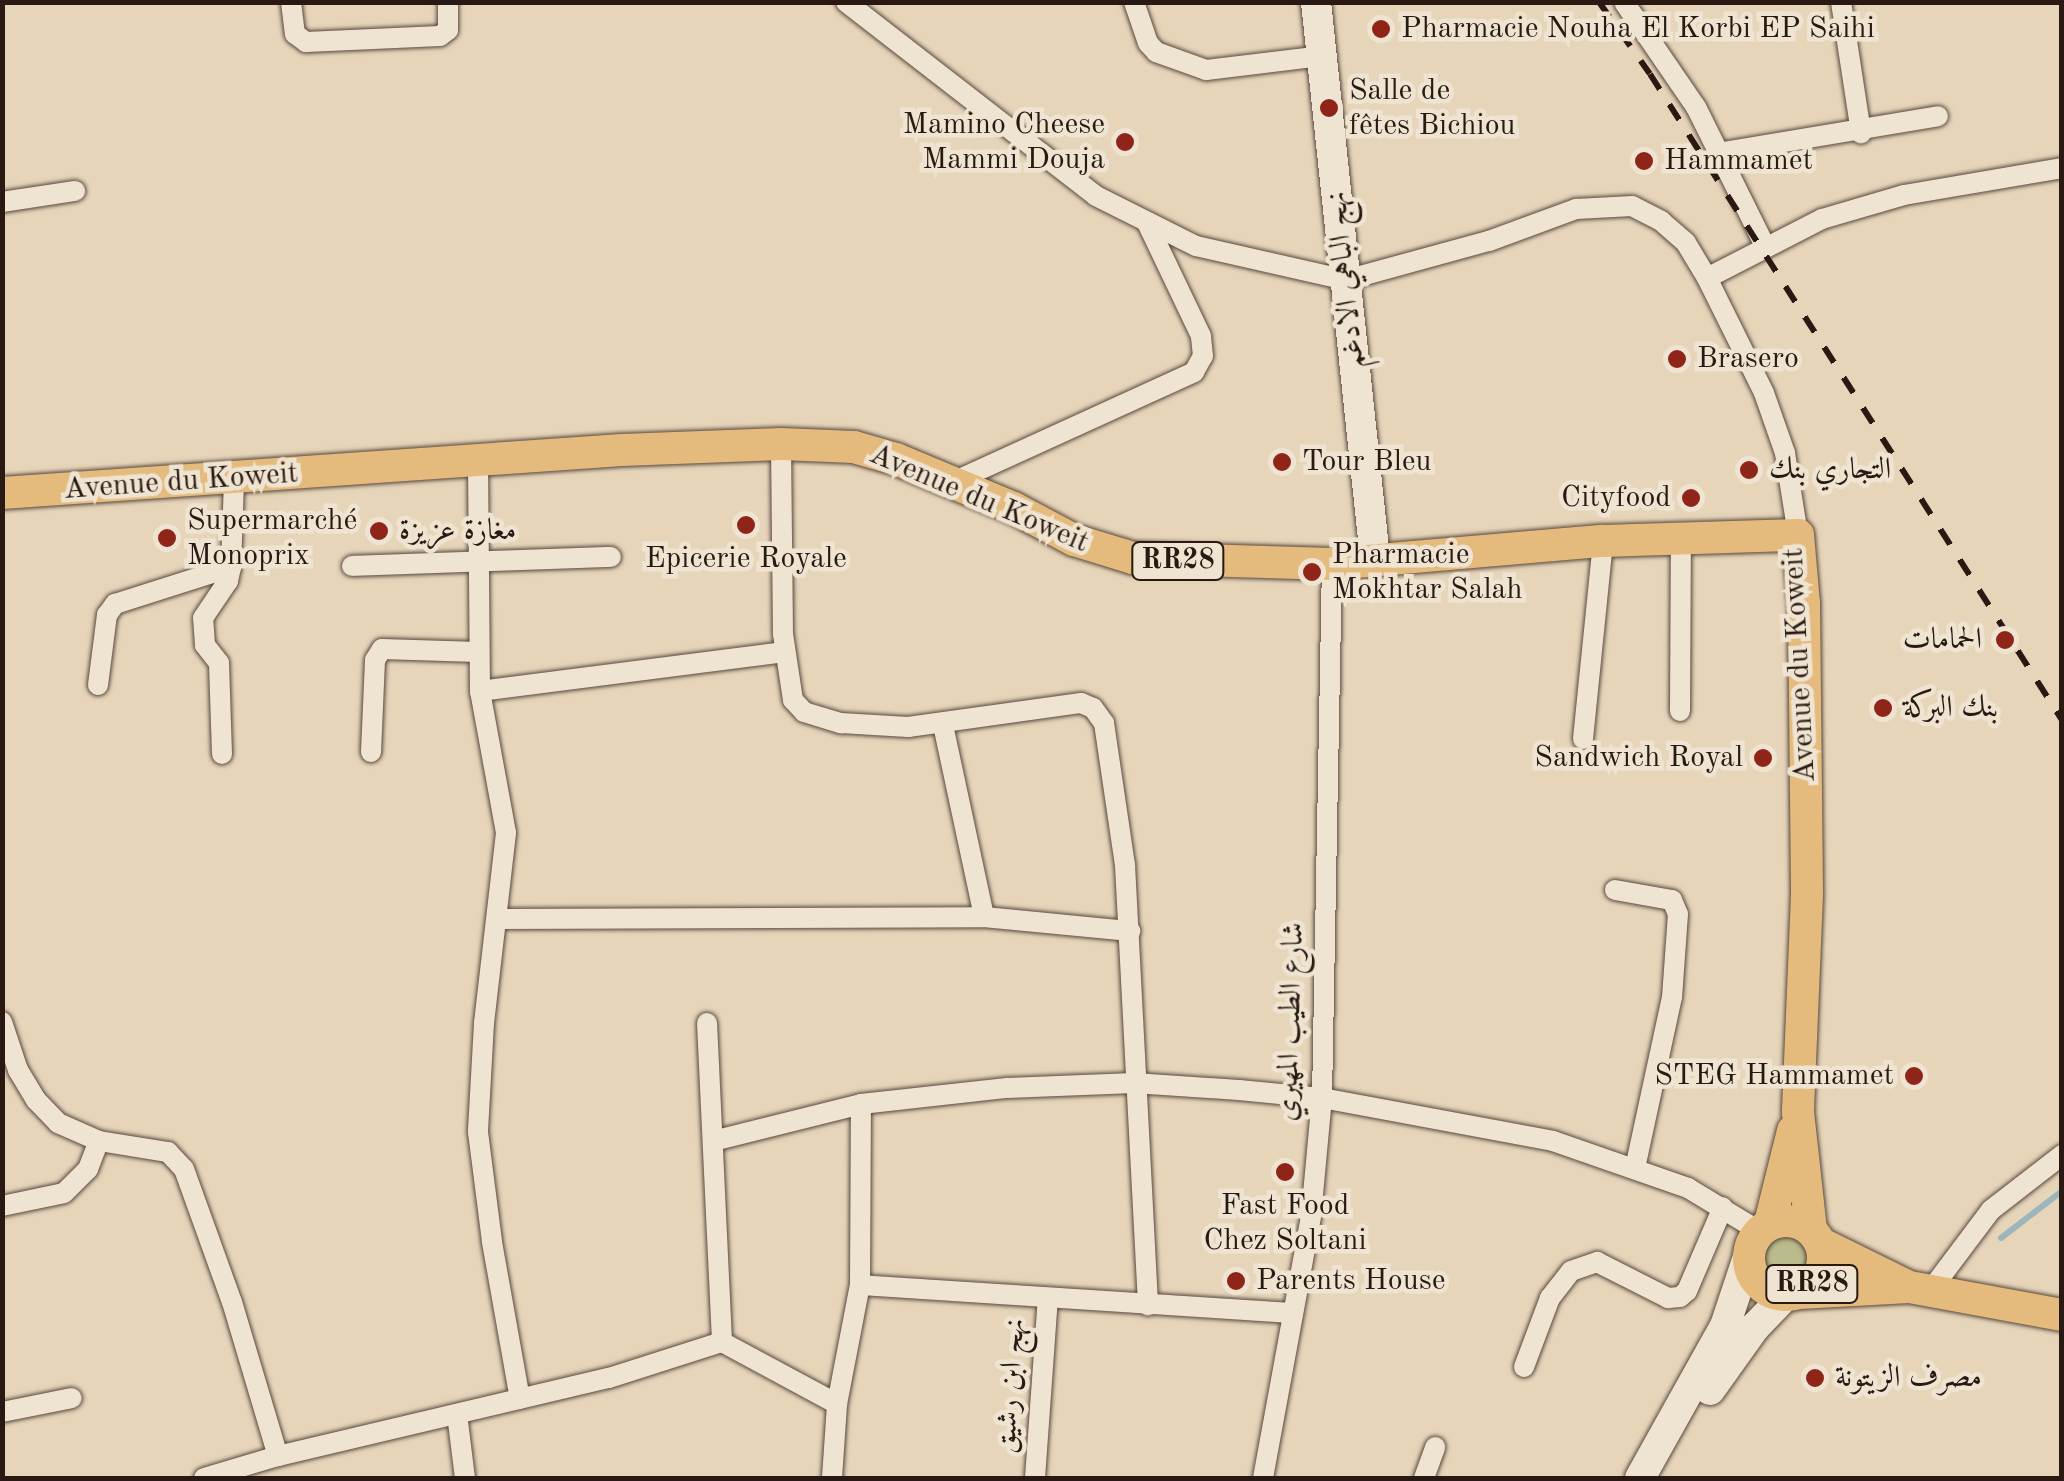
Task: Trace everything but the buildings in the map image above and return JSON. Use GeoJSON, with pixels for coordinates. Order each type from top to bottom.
{"type":"FeatureCollection","features":[{"type":"Feature","properties":{"kind":"main road","name":"نهج الباهي الادغم"},"geometry":{"type":"LineString","coordinates":[[1316,2],[1376,558]]}},
{"type":"Feature","properties":{"kind":"main road","name":"Avenue du Koweit"},"geometry":{"type":"LineString","coordinates":[[2,493],[781,444],[854,447],[953,482],[1074,540],[1133,558],[1332,564],[1604,541],[1798,535],[1804,603],[1807,875],[1798,1112]]}},
{"type":"Feature","properties":{"kind":"main road","name":"RR28"},"geometry":{"type":"LineString","coordinates":[[1792,1294],[1820,1273],[1798,1112]]}},
{"type":"Feature","properties":{"kind":"main road","name":"RR28"},"geometry":{"type":"LineString","coordinates":[[1798,1112],[1759,1237],[1759,1284],[1792,1294],[1920,1289],[2062,1315]]}},
{"type":"Feature","properties":{"kind":"main road","name":"RR28"},"geometry":{"type":"LineString","coordinates":[[1759,1237],[1799,1222],[1816,1237],[1920,1289]]}},
{"type":"Feature","properties":{"kind":"main road"},"geometry":{"type":"LineString","coordinates":[[1640,1478],[1725,1326],[1759,1237]]}},
{"type":"Feature","properties":{"kind":"main road"},"geometry":{"type":"LineString","coordinates":[[1658,1478],[1718,1376],[1792,1294]]}},
{"type":"Feature","properties":{"kind":"street"},"geometry":{"type":"LineString","coordinates":[[291,2],[295,34],[306,42],[440,36],[448,30],[448,2]]}},
{"type":"Feature","properties":{"kind":"street"},"geometry":{"type":"LineString","coordinates":[[846,2],[1096,196],[1196,246],[1346,280],[1602,204],[1632,206],[1662,221],[1686,243],[1707,278],[1764,393],[1784,454],[1798,535]]}},
{"type":"Feature","properties":{"kind":"street"},"geometry":{"type":"LineString","coordinates":[[1134,2],[1148,43],[1156,52],[1206,70],[1321,56]]}},
{"type":"Feature","properties":{"kind":"street"},"geometry":{"type":"LineString","coordinates":[[1624,2],[1670,65],[1765,246]]}},
{"type":"Feature","properties":{"kind":"street"},"geometry":{"type":"LineString","coordinates":[[1841,2],[1861,132]]}},
{"type":"Feature","properties":{"kind":"street"},"geometry":{"type":"LineString","coordinates":[[1718,153],[1861,132],[1938,116]]}},
{"type":"Feature","properties":{"kind":"street"},"geometry":{"type":"LineString","coordinates":[[1707,278],[1822,219],[1904,195],[2062,168]]}},
{"type":"Feature","properties":{"kind":"street"},"geometry":{"type":"LineString","coordinates":[[2,202],[75,192]]}},
{"type":"Feature","properties":{"kind":"street"},"geometry":{"type":"LineString","coordinates":[[953,482],[1194,372],[1203,356],[1200,336],[1148,225]]}},
{"type":"Feature","properties":{"kind":"street"},"geometry":{"type":"LineString","coordinates":[[781,444],[784,652],[793,700],[818,718],[869,726],[943,724],[1080,704],[1099,714],[1114,780],[1130,932],[1134,1084],[1148,1305]]}},
{"type":"Feature","properties":{"kind":"street"},"geometry":{"type":"LineString","coordinates":[[478,461],[480,691],[506,833],[484,1024],[478,1132],[492,1242],[520,1399]]}},
{"type":"Feature","properties":{"kind":"street"},"geometry":{"type":"LineString","coordinates":[[222,754],[219,664],[205,644],[203,618],[228,581],[231,568],[234,480]]}},
{"type":"Feature","properties":{"kind":"street"},"geometry":{"type":"LineString","coordinates":[[1680,711],[1681,538]]}},
{"type":"Feature","properties":{"kind":"street"},"geometry":{"type":"LineString","coordinates":[[1584,739],[1604,541]]}},
{"type":"Feature","properties":{"kind":"street"},"geometry":{"type":"LineString","coordinates":[[352,566],[611,557]]}},
{"type":"Feature","properties":{"kind":"street","name":"شارع الطيب المهيري"},"geometry":{"type":"LineString","coordinates":[[1263,1478],[1310,1216],[1322,1098],[1332,564]]}},
{"type":"Feature","properties":{"kind":"street"},"geometry":{"type":"LineString","coordinates":[[98,684],[107,615],[115,604],[231,568]]}},
{"type":"Feature","properties":{"kind":"street"},"geometry":{"type":"LineString","coordinates":[[371,752],[375,660],[382,650],[478,652]]}},
{"type":"Feature","properties":{"kind":"street"},"geometry":{"type":"LineString","coordinates":[[480,691],[784,652]]}},
{"type":"Feature","properties":{"kind":"street"},"geometry":{"type":"LineString","coordinates":[[943,724],[984,916]]}},
{"type":"Feature","properties":{"kind":"street"},"geometry":{"type":"LineString","coordinates":[[1614,890],[1672,900],[1678,914],[1672,998],[1635,1168]]}},
{"type":"Feature","properties":{"kind":"street"},"geometry":{"type":"LineString","coordinates":[[497,919],[984,916],[1130,932]]}},
{"type":"Feature","properties":{"kind":"street"},"geometry":{"type":"LineString","coordinates":[[2,1022],[18,1070],[36,1100],[58,1122],[99,1141],[156,1148],[178,1159],[226,1285],[278,1456]]}},
{"type":"Feature","properties":{"kind":"street"},"geometry":{"type":"LineString","coordinates":[[707,1023],[722,1342]]}},
{"type":"Feature","properties":{"kind":"street"},"geometry":{"type":"LineString","coordinates":[[713,1141],[862,1104],[1007,1088],[1134,1084],[1322,1098],[1554,1142],[1635,1168],[1723,1208],[1759,1237]]}},
{"type":"Feature","properties":{"kind":"street"},"geometry":{"type":"LineString","coordinates":[[832,1478],[838,1404],[860,1285],[862,1104]]}},
{"type":"Feature","properties":{"kind":"street"},"geometry":{"type":"LineString","coordinates":[[2,1206],[64,1193],[80,1182],[99,1141]]}},
{"type":"Feature","properties":{"kind":"street"},"geometry":{"type":"LineString","coordinates":[[1920,1289],[1991,1210],[2062,1154]]}},
{"type":"Feature","properties":{"kind":"street"},"geometry":{"type":"LineString","coordinates":[[1524,1367],[1550,1298],[1571,1271],[1597,1262],[1668,1298],[1680,1297],[1687,1291],[1723,1208]]}},
{"type":"Feature","properties":{"kind":"street"},"geometry":{"type":"LineString","coordinates":[[860,1285],[1293,1314]]}},
{"type":"Feature","properties":{"kind":"street","name":"نهج ابن رشيق"},"geometry":{"type":"LineString","coordinates":[[1034,1478],[1048,1298]]}},
{"type":"Feature","properties":{"kind":"street"},"geometry":{"type":"LineString","coordinates":[[204,1478],[278,1456],[609,1378],[722,1342],[838,1404]]}},
{"type":"Feature","properties":{"kind":"street"},"geometry":{"type":"LineString","coordinates":[[2,1412],[72,1398]]}},
{"type":"Feature","properties":{"kind":"street"},"geometry":{"type":"LineString","coordinates":[[1626,1478],[1650,1433],[1686,1400]]}},
{"type":"Feature","properties":{"kind":"street"},"geometry":{"type":"LineString","coordinates":[[457,1414],[465,1478]]}},
{"type":"Feature","properties":{"kind":"street"},"geometry":{"type":"LineString","coordinates":[[1424,1478],[1435,1447]]}},
{"type":"Feature","properties":{"kind":"green space"},"geometry":{"type":"Polygon","coordinates":[[[1784,1236],[1800,1243],[1807,1259],[1800,1275],[1784,1282],[1768,1275],[1761,1259],[1768,1243],[1784,1236]]]}},
{"type":"Feature","properties":{"kind":"waterway"},"geometry":{"type":"LineString","coordinates":[[2001,1238],[2062,1191]]}},
{"type":"Feature","properties":{"kind":"railway"},"geometry":{"type":"LineString","coordinates":[[1599,2],[1650,74],[2062,720]]}},
{"type":"Feature","properties":{"kind":"place","name":"Pharmacie Nouha El Korbi EP Saihi"},"geometry":{"type":"Point","coordinates":[1381,29]}},
{"type":"Feature","properties":{"kind":"place","name":"Salle de fêtes Bichiou"},"geometry":{"type":"Point","coordinates":[1329,108]}},
{"type":"Feature","properties":{"kind":"place","name":"Mamino Cheese Mammi Douja"},"geometry":{"type":"Point","coordinates":[1125,142]}},
{"type":"Feature","properties":{"kind":"place","name":"Hammamet"},"geometry":{"type":"Point","coordinates":[1644,161]}},
{"type":"Feature","properties":{"kind":"place","name":"Brasero"},"geometry":{"type":"Point","coordinates":[1677,359]}},
{"type":"Feature","properties":{"kind":"place","name":"Tour Bleu"},"geometry":{"type":"Point","coordinates":[1282,462]}},
{"type":"Feature","properties":{"kind":"place","name":"التجاري بنك"},"geometry":{"type":"Point","coordinates":[1749,470]}},
{"type":"Feature","properties":{"kind":"place","name":"Cityfood"},"geometry":{"type":"Point","coordinates":[1691,498]}},
{"type":"Feature","properties":{"kind":"place","name":"Epicerie Royale"},"geometry":{"type":"Point","coordinates":[746,525]}},
{"type":"Feature","properties":{"kind":"place","name":"مغازة عزيزة"},"geometry":{"type":"Point","coordinates":[379,531]}},
{"type":"Feature","properties":{"kind":"place","name":"Supermarché Monoprix"},"geometry":{"type":"Point","coordinates":[167,538]}},
{"type":"Feature","properties":{"kind":"place","name":"Pharmacie Mokhtar Salah"},"geometry":{"type":"Point","coordinates":[1312,572]}},
{"type":"Feature","properties":{"kind":"place","name":"الحمامات"},"geometry":{"type":"Point","coordinates":[2005,640]}},
{"type":"Feature","properties":{"kind":"place","name":"بنك البركة"},"geometry":{"type":"Point","coordinates":[1883,708]}},
{"type":"Feature","properties":{"kind":"place","name":"Sandwich Royal"},"geometry":{"type":"Point","coordinates":[1763,758]}},
{"type":"Feature","properties":{"kind":"place","name":"STEG Hammamet"},"geometry":{"type":"Point","coordinates":[1914,1076]}},
{"type":"Feature","properties":{"kind":"place","name":"Fast Food Chez Soltani"},"geometry":{"type":"Point","coordinates":[1285,1172]}},
{"type":"Feature","properties":{"kind":"place","name":"Parents House"},"geometry":{"type":"Point","coordinates":[1236,1281]}},
{"type":"Feature","properties":{"kind":"place","name":"مصرف الزيتونة"},"geometry":{"type":"Point","coordinates":[1815,1378]}}]}
